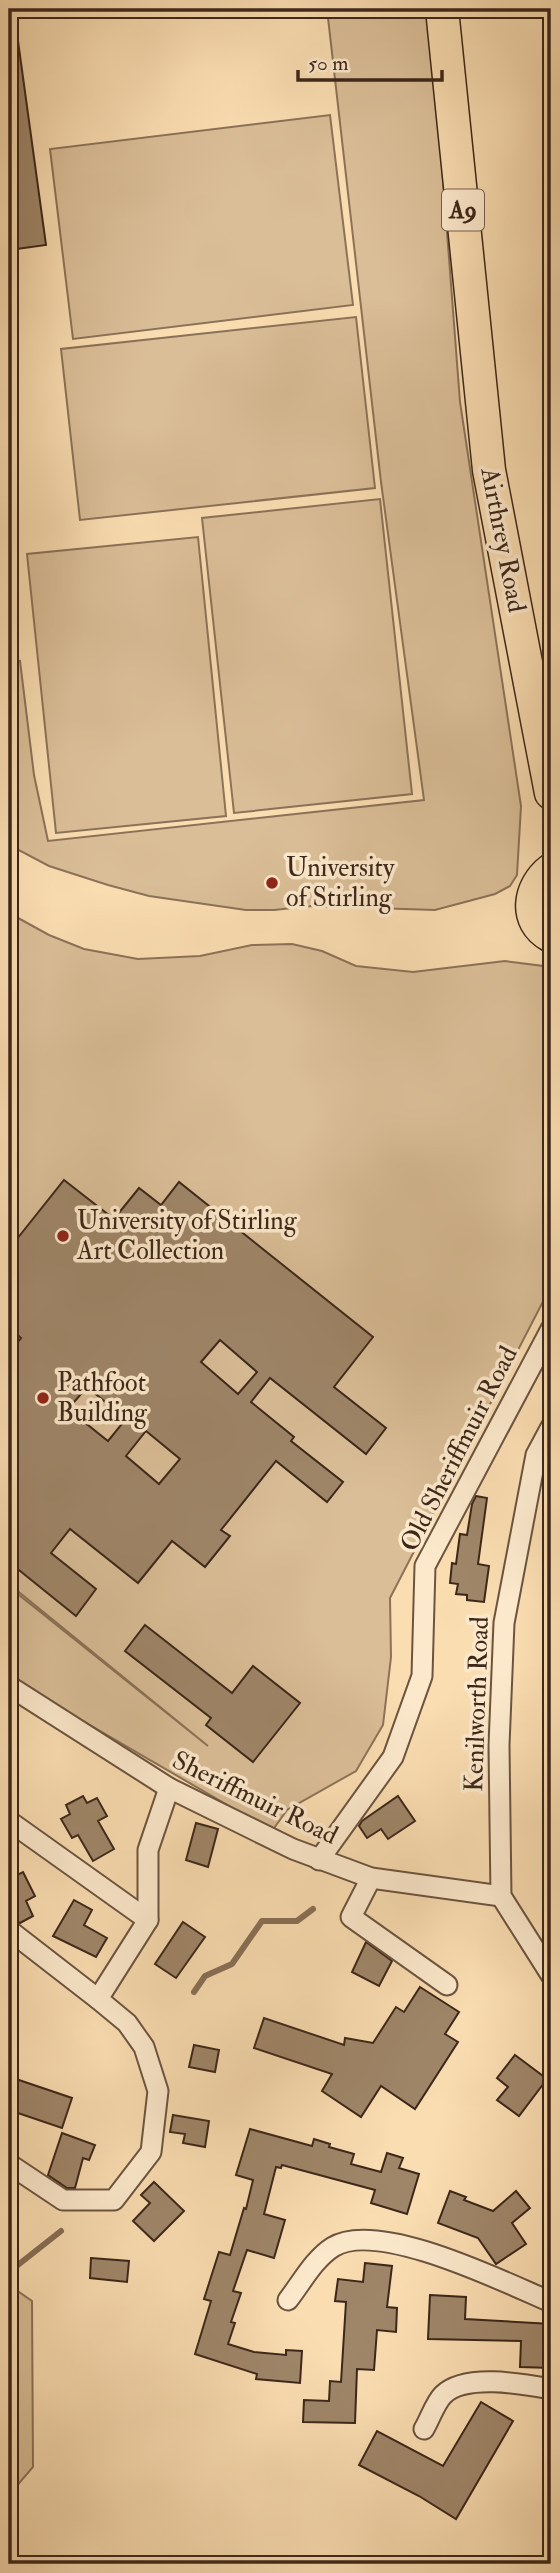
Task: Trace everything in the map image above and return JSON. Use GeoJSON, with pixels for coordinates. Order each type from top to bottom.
{"type":"FeatureCollection","features":[{"type":"Feature","properties":{"kind":"main road","name":"Airthrey Road"},"geometry":{"type":"LineString","coordinates":[[442,9],[489,470],[551,793]]}},
{"type":"Feature","properties":{"kind":"main road","name":"Airthrey Road"},"geometry":{"type":"LineString","coordinates":[[483,411],[503,469],[551,724]]}},
{"type":"Feature","properties":{"kind":"main road"},"geometry":{"type":"LineString","coordinates":[[551,870],[541,878],[533,892],[532,909],[537,923],[551,936]]}},
{"type":"Feature","properties":{"kind":"street","name":"Old Sheriffmuir Road"},"geometry":{"type":"LineString","coordinates":[[319,1860],[393,1757],[422,1676],[425,1566],[551,1329]]}},
{"type":"Feature","properties":{"kind":"street","name":"Kenilworth Road"},"geometry":{"type":"LineString","coordinates":[[501,1896],[499,1745],[504,1623],[536,1455],[551,1427]]}},
{"type":"Feature","properties":{"kind":"street","name":"Sheriffmuir Road"},"geometry":{"type":"LineString","coordinates":[[9,1686],[169,1788],[319,1860],[371,1878],[501,1896]]}},
{"type":"Feature","properties":{"kind":"street"},"geometry":{"type":"LineString","coordinates":[[98,1999],[148,1920],[148,1850],[169,1788]]}},
{"type":"Feature","properties":{"kind":"street"},"geometry":{"type":"LineString","coordinates":[[9,1821],[148,1920]]}},
{"type":"Feature","properties":{"kind":"street"},"geometry":{"type":"LineString","coordinates":[[371,1878],[351,1917],[447,1985]]}},
{"type":"Feature","properties":{"kind":"street"},"geometry":{"type":"LineString","coordinates":[[501,1896],[551,1975]]}},
{"type":"Feature","properties":{"kind":"street"},"geometry":{"type":"LineString","coordinates":[[9,1930],[127,2023],[144,2048],[158,2091],[151,2152],[114,2200],[63,2200],[9,2164]]}},
{"type":"Feature","properties":{"kind":"street"},"geometry":{"type":"LineString","coordinates":[[288,2300],[321,2256],[336,2245],[362,2239],[430,2251],[551,2302]]}},
{"type":"Feature","properties":{"kind":"street"},"geometry":{"type":"LineString","coordinates":[[424,2429],[443,2395],[464,2382],[526,2384],[551,2389]]}},
{"type":"Feature","properties":{"kind":"shaded area"},"geometry":{"type":"Polygon","coordinates":[[[327,9],[430,9],[460,402],[521,806],[517,875],[510,886],[495,894],[435,910],[311,906],[246,910],[149,896],[49,866],[9,845],[9,658],[11,663],[20,661],[34,775],[48,841],[424,800],[381,482],[327,9]]]}},
{"type":"Feature","properties":{"kind":"shaded area"},"geometry":{"type":"Polygon","coordinates":[[[330,115],[353,305],[73,339],[50,149],[330,115]]]}},
{"type":"Feature","properties":{"kind":"shaded area"},"geometry":{"type":"Polygon","coordinates":[[[356,317],[375,488],[80,520],[61,349],[356,317]]]}},
{"type":"Feature","properties":{"kind":"shaded area"},"geometry":{"type":"Polygon","coordinates":[[[380,499],[412,794],[234,813],[202,518],[380,499]]]}},
{"type":"Feature","properties":{"kind":"shaded area"},"geometry":{"type":"Polygon","coordinates":[[[198,537],[226,816],[56,833],[27,554],[198,537]]]}},
{"type":"Feature","properties":{"kind":"shaded area"},"geometry":{"type":"Polygon","coordinates":[[[9,913],[49,935],[84,949],[138,959],[200,956],[252,945],[292,944],[322,951],[356,966],[413,972],[505,961],[551,967],[551,1286],[390,1598],[391,1657],[383,1725],[356,1771],[287,1810],[272,1831],[9,1678],[9,1587],[208,1746],[9,1584],[9,913]]]}},
{"type":"Feature","properties":{"kind":"shaded area"},"geometry":{"type":"Polygon","coordinates":[[[9,2285],[32,2301],[33,2467],[9,2495],[9,2285]]]}},
{"type":"Feature","properties":{"kind":"building"},"geometry":{"type":"Polygon","coordinates":[[[18,41],[46,245],[9,250],[9,42],[18,41]]]}},
{"type":"Feature","properties":{"kind":"building","name":"Pathfoot Building"},"geometry":{"type":"Polygon","coordinates":[[[64,1180],[114,1219],[139,1188],[161,1205],[179,1182],[373,1337],[334,1387],[386,1428],[366,1454],[270,1378],[251,1402],[294,1437],[291,1441],[343,1482],[327,1502],[276,1461],[221,1530],[230,1536],[205,1567],[172,1541],[138,1583],[70,1529],[51,1553],[96,1589],[76,1616],[9,1562],[9,1353],[21,1338],[9,1327],[9,1249],[64,1180]],[[220,1340],[201,1362],[238,1394],[257,1372],[220,1340]],[[87,1387],[68,1409],[108,1441],[126,1419],[87,1387]],[[146,1431],[126,1456],[159,1484],[180,1459],[146,1431]]]}},
{"type":"Feature","properties":{"kind":"building"},"geometry":{"type":"Polygon","coordinates":[[[476,1496],[487,1498],[478,1564],[489,1566],[484,1602],[467,1600],[467,1595],[456,1594],[458,1584],[450,1583],[460,1534],[467,1535],[476,1496]]]}},
{"type":"Feature","properties":{"kind":"building"},"geometry":{"type":"Polygon","coordinates":[[[145,1625],[232,1693],[253,1666],[300,1703],[253,1762],[206,1725],[211,1718],[125,1651],[145,1625]]]}},
{"type":"Feature","properties":{"kind":"building"},"geometry":{"type":"Polygon","coordinates":[[[83,1796],[87,1803],[97,1798],[107,1816],[98,1821],[114,1849],[93,1861],[78,1835],[72,1838],[61,1819],[70,1814],[66,1805],[83,1796]]]}},
{"type":"Feature","properties":{"kind":"building"},"geometry":{"type":"Polygon","coordinates":[[[398,1796],[415,1821],[388,1839],[381,1829],[367,1838],[359,1826],[362,1821],[398,1796]]]}},
{"type":"Feature","properties":{"kind":"building"},"geometry":{"type":"Polygon","coordinates":[[[196,1823],[218,1829],[208,1867],[186,1860],[196,1823]]]}},
{"type":"Feature","properties":{"kind":"building"},"geometry":{"type":"Polygon","coordinates":[[[23,1872],[35,1896],[26,1901],[33,1916],[20,1923],[14,1919],[9,1909],[9,1879],[23,1872]]]}},
{"type":"Feature","properties":{"kind":"building"},"geometry":{"type":"Polygon","coordinates":[[[74,1900],[92,1910],[84,1925],[107,1938],[96,1957],[53,1936],[74,1900]]]}},
{"type":"Feature","properties":{"kind":"building"},"geometry":{"type":"Polygon","coordinates":[[[183,1922],[205,1937],[176,1978],[155,1964],[183,1922]]]}},
{"type":"Feature","properties":{"kind":"building"},"geometry":{"type":"Polygon","coordinates":[[[366,1942],[392,1961],[379,1986],[352,1972],[366,1942]]]}},
{"type":"Feature","properties":{"kind":"building"},"geometry":{"type":"Polygon","coordinates":[[[420,1987],[459,2012],[445,2034],[458,2042],[415,2109],[381,2086],[361,2117],[322,2091],[332,2074],[254,2048],[264,2018],[344,2045],[345,2038],[373,2043],[396,2007],[404,2012],[420,1987]]]}},
{"type":"Feature","properties":{"kind":"building"},"geometry":{"type":"Polygon","coordinates":[[[194,2045],[219,2050],[215,2072],[189,2067],[194,2045]]]}},
{"type":"Feature","properties":{"kind":"building"},"geometry":{"type":"Polygon","coordinates":[[[515,2055],[547,2079],[519,2116],[497,2100],[508,2087],[497,2078],[515,2055]]]}},
{"type":"Feature","properties":{"kind":"building"},"geometry":{"type":"Polygon","coordinates":[[[13,2078],[72,2098],[62,2128],[9,2110],[9,2091],[13,2078]]]}},
{"type":"Feature","properties":{"kind":"building"},"geometry":{"type":"Polygon","coordinates":[[[173,2115],[209,2121],[205,2147],[183,2143],[185,2134],[170,2132],[173,2115]]]}},
{"type":"Feature","properties":{"kind":"building"},"geometry":{"type":"Polygon","coordinates":[[[250,2129],[312,2146],[314,2139],[330,2144],[329,2147],[354,2154],[351,2164],[381,2172],[387,2153],[403,2158],[399,2168],[419,2174],[407,2214],[371,2203],[375,2190],[282,2165],[281,2168],[276,2167],[264,2214],[285,2220],[274,2258],[247,2250],[233,2291],[241,2293],[231,2322],[235,2323],[228,2344],[254,2352],[286,2355],[286,2350],[302,2351],[300,2383],[256,2379],[257,2374],[195,2354],[211,2301],[204,2299],[219,2252],[230,2255],[244,2208],[246,2209],[253,2180],[236,2175],[250,2129]]]}},
{"type":"Feature","properties":{"kind":"building"},"geometry":{"type":"Polygon","coordinates":[[[62,2133],[95,2145],[89,2160],[83,2158],[75,2188],[67,2188],[48,2175],[62,2133]]]}},
{"type":"Feature","properties":{"kind":"building"},"geometry":{"type":"Polygon","coordinates":[[[154,2182],[184,2211],[154,2241],[133,2221],[150,2203],[141,2195],[154,2182]]]}},
{"type":"Feature","properties":{"kind":"building"},"geometry":{"type":"Polygon","coordinates":[[[450,2191],[466,2197],[464,2200],[493,2211],[516,2191],[530,2208],[512,2223],[526,2244],[496,2264],[478,2238],[438,2223],[450,2191]]]}},
{"type":"Feature","properties":{"kind":"building"},"geometry":{"type":"Polygon","coordinates":[[[91,2258],[129,2261],[127,2282],[90,2278],[91,2258]]]}},
{"type":"Feature","properties":{"kind":"building"},"geometry":{"type":"Polygon","coordinates":[[[365,2263],[392,2266],[387,2307],[397,2308],[396,2332],[377,2330],[374,2370],[357,2369],[355,2423],[303,2422],[304,2400],[329,2401],[330,2381],[341,2382],[346,2302],[335,2301],[338,2279],[363,2282],[365,2263]]]}},
{"type":"Feature","properties":{"kind":"building"},"geometry":{"type":"Polygon","coordinates":[[[430,2295],[466,2297],[465,2319],[551,2324],[551,2368],[520,2367],[521,2341],[428,2339],[430,2295]]]}},
{"type":"Feature","properties":{"kind":"building"},"geometry":{"type":"Polygon","coordinates":[[[481,2402],[513,2421],[456,2519],[359,2465],[377,2431],[443,2466],[481,2402]]]}},
{"type":"Feature","properties":{"kind":"waterway"},"geometry":{"type":"LineString","coordinates":[[194,1992],[205,1976],[232,1964],[262,1921],[297,1921],[313,1909]]}},
{"type":"Feature","properties":{"kind":"waterway"},"geometry":{"type":"LineString","coordinates":[[9,2272],[61,2231]]}},
{"type":"Feature","properties":{"kind":"place","name":"University of Stirling"},"geometry":{"type":"Point","coordinates":[272,883]}},
{"type":"Feature","properties":{"kind":"place","name":"University of Stirling Art Collection"},"geometry":{"type":"Point","coordinates":[63,1236]}},
{"type":"Feature","properties":{"kind":"place","name":"Pathfoot Building"},"geometry":{"type":"Point","coordinates":[43,1398]}}]}
